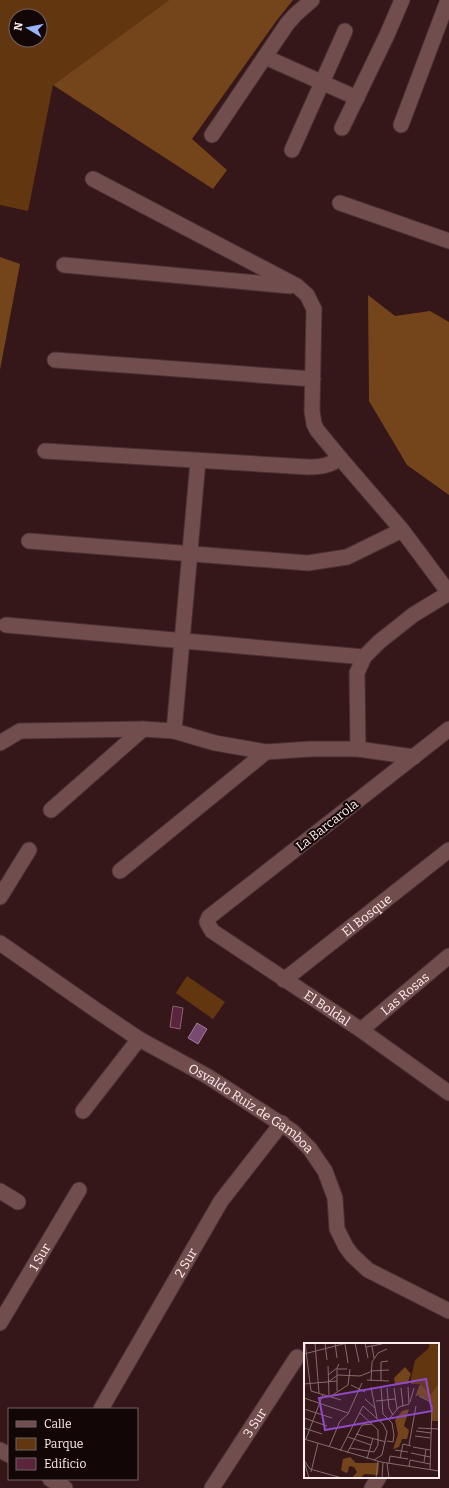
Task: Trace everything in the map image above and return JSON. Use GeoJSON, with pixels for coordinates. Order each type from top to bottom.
{"type":"FeatureCollection","features":[{"type":"Feature","properties":{"kind":"street"},"geometry":{"type":"LineString","coordinates":[[212,135],[287,24],[312,0]]}},
{"type":"Feature","properties":{"kind":"street"},"geometry":{"type":"LineString","coordinates":[[342,128],[387,35],[402,0]]}},
{"type":"Feature","properties":{"kind":"street"},"geometry":{"type":"LineString","coordinates":[[401,125],[448,0]]}},
{"type":"Feature","properties":{"kind":"street"},"geometry":{"type":"LineString","coordinates":[[292,150],[345,31]]}},
{"type":"Feature","properties":{"kind":"street"},"geometry":{"type":"LineString","coordinates":[[265,57],[357,98]]}},
{"type":"Feature","properties":{"kind":"street"},"geometry":{"type":"LineString","coordinates":[[93,179],[297,286],[307,295],[314,309],[312,411],[314,424],[340,458],[402,530],[449,593],[413,615],[379,642],[364,657],[357,673],[358,749]]}},
{"type":"Feature","properties":{"kind":"street"},"geometry":{"type":"LineString","coordinates":[[340,203],[449,241]]}},
{"type":"Feature","properties":{"kind":"street"},"geometry":{"type":"LineString","coordinates":[[64,265],[297,286]]}},
{"type":"Feature","properties":{"kind":"street"},"geometry":{"type":"LineString","coordinates":[[55,360],[313,379]]}},
{"type":"Feature","properties":{"kind":"street"},"geometry":{"type":"LineString","coordinates":[[45,451],[318,467],[330,465],[340,458]]}},
{"type":"Feature","properties":{"kind":"street"},"geometry":{"type":"LineString","coordinates":[[174,731],[198,461]]}},
{"type":"Feature","properties":{"kind":"street"},"geometry":{"type":"LineString","coordinates":[[29,541],[308,563],[347,557],[402,530]]}},
{"type":"Feature","properties":{"kind":"street"},"geometry":{"type":"LineString","coordinates":[[6,625],[364,657]]}},
{"type":"Feature","properties":{"kind":"street"},"geometry":{"type":"LineString","coordinates":[[51,810],[143,729]]}},
{"type":"Feature","properties":{"kind":"street"},"geometry":{"type":"LineString","coordinates":[[0,743],[20,731],[143,729],[174,731],[215,743],[266,752],[310,749],[358,749],[414,757]]}},
{"type":"Feature","properties":{"kind":"street","name":"La Barcarola"},"geometry":{"type":"LineString","coordinates":[[207,922],[209,917],[449,730]]}},
{"type":"Feature","properties":{"kind":"street"},"geometry":{"type":"LineString","coordinates":[[120,870],[266,752]]}},
{"type":"Feature","properties":{"kind":"street"},"geometry":{"type":"LineString","coordinates":[[0,897],[29,850]]}},
{"type":"Feature","properties":{"kind":"street","name":"El Bosque"},"geometry":{"type":"LineString","coordinates":[[284,980],[449,850]]}},
{"type":"Feature","properties":{"kind":"street","name":"El Boldal"},"geometry":{"type":"LineString","coordinates":[[207,922],[212,931],[360,1030],[449,1093]]}},
{"type":"Feature","properties":{"kind":"street","name":"Osvaldo Ruiz de Gamboa"},"geometry":{"type":"LineString","coordinates":[[0,943],[139,1039],[207,1076],[282,1123],[292,1131],[306,1144],[325,1171],[335,1198],[338,1228],[341,1238],[352,1256],[368,1270],[449,1311]]}},
{"type":"Feature","properties":{"kind":"street","name":"Las Rosas"},"geometry":{"type":"LineString","coordinates":[[360,1030],[449,956]]}},
{"type":"Feature","properties":{"kind":"street"},"geometry":{"type":"LineString","coordinates":[[83,1111],[139,1039]]}},
{"type":"Feature","properties":{"kind":"street","name":"2 Sur"},"geometry":{"type":"LineString","coordinates":[[102,1408],[221,1201],[282,1123]]}},
{"type":"Feature","properties":{"kind":"street","name":"1 Sur"},"geometry":{"type":"LineString","coordinates":[[0,1322],[79,1190]]}},
{"type":"Feature","properties":{"kind":"street"},"geometry":{"type":"LineString","coordinates":[[0,1191],[18,1202]]}},
{"type":"Feature","properties":{"kind":"street","name":"3 Sur"},"geometry":{"type":"LineString","coordinates":[[212,1488],[297,1357]]}},
{"type":"Feature","properties":{"kind":"street"},"geometry":{"type":"LineString","coordinates":[[372,1488],[378,1478]]}},
{"type":"Feature","properties":{"kind":"green space"},"geometry":{"type":"Polygon","coordinates":[[[0,0],[169,0],[53,85],[28,211],[0,205],[0,0]]]}},
{"type":"Feature","properties":{"kind":"green space"},"geometry":{"type":"Polygon","coordinates":[[[187,976],[225,1002],[213,1019],[176,993],[187,976]]]}},
{"type":"Feature","properties":{"kind":"shaded area"},"geometry":{"type":"Polygon","coordinates":[[[169,0],[293,0],[192,139],[227,170],[213,189],[53,85],[169,0]]]}},
{"type":"Feature","properties":{"kind":"shaded area"},"geometry":{"type":"Polygon","coordinates":[[[0,257],[20,264],[0,370],[0,257]]]}},
{"type":"Feature","properties":{"kind":"shaded area"},"geometry":{"type":"Polygon","coordinates":[[[368,295],[395,316],[430,311],[449,322],[449,495],[407,465],[369,401],[368,295]]]}},
{"type":"Feature","properties":{"kind":"shaded area"},"geometry":{"type":"Polygon","coordinates":[[[197,1023],[207,1029],[198,1044],[188,1038],[197,1023]]]}},
{"type":"Feature","properties":{"kind":"building"},"geometry":{"type":"Polygon","coordinates":[[[173,1006],[183,1008],[180,1029],[170,1027],[173,1006]]]}}]}
